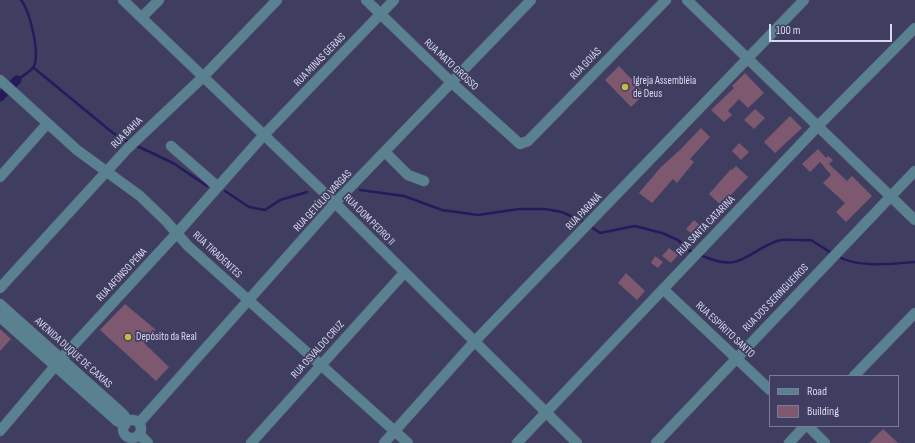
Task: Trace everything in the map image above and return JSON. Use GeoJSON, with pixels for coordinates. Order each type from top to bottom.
{"type":"FeatureCollection","features":[{"type":"Feature","properties":{"kind":"street"},"geometry":{"type":"LineString","coordinates":[[142,17],[159,0]]}},
{"type":"Feature","properties":{"kind":"street","name":"RUA BAHIA"},"geometry":{"type":"LineString","coordinates":[[0,288],[132,145],[204,77],[277,0]]}},
{"type":"Feature","properties":{"kind":"street","name":"RUA MATO GROSSO"},"geometry":{"type":"LineString","coordinates":[[366,0],[517,142],[523,144]]}},
{"type":"Feature","properties":{"kind":"street","name":"RUA MINAS GERAIS"},"geometry":{"type":"LineString","coordinates":[[263,136],[394,0]]}},
{"type":"Feature","properties":{"kind":"street","name":"RUA GETÚLIO VARGAS"},"geometry":{"type":"LineString","coordinates":[[139,423],[250,301],[335,203],[531,0]]}},
{"type":"Feature","properties":{"kind":"street","name":"RUA GOIÁS"},"geometry":{"type":"LineString","coordinates":[[523,144],[533,136],[666,0]]}},
{"type":"Feature","properties":{"kind":"street"},"geometry":{"type":"LineString","coordinates":[[687,0],[915,220]]}},
{"type":"Feature","properties":{"kind":"street","name":"RUA PARANÁ"},"geometry":{"type":"LineString","coordinates":[[384,443],[475,341],[804,0]]}},
{"type":"Feature","properties":{"kind":"street","name":"RUA DOM PEDRO II"},"geometry":{"type":"LineString","coordinates":[[129,2],[142,17],[263,136],[335,203],[577,443]]}},
{"type":"Feature","properties":{"kind":"street","name":"RUA SANTA CATARINA"},"geometry":{"type":"LineString","coordinates":[[517,443],[818,126],[915,28]]}},
{"type":"Feature","properties":{"kind":"street","name":"RUA TIRADENTES"},"geometry":{"type":"LineString","coordinates":[[6,86],[77,150],[140,196],[188,246],[408,443]]}},
{"type":"Feature","properties":{"kind":"street"},"geometry":{"type":"LineString","coordinates":[[0,177],[47,124]]}},
{"type":"Feature","properties":{"kind":"street","name":"RUA AFONSO PENA"},"geometry":{"type":"LineString","coordinates":[[0,431],[58,362],[177,234],[263,136]]}},
{"type":"Feature","properties":{"kind":"street"},"geometry":{"type":"LineString","coordinates":[[171,146],[218,187]]}},
{"type":"Feature","properties":{"kind":"street"},"geometry":{"type":"LineString","coordinates":[[385,152],[408,175],[424,181]]}},
{"type":"Feature","properties":{"kind":"street","name":"RUA DOS SERINGUEIROS"},"geometry":{"type":"LineString","coordinates":[[656,443],[915,171]]}},
{"type":"Feature","properties":{"kind":"street","name":"RUA OSVALDO CRUZ"},"geometry":{"type":"LineString","coordinates":[[250,443],[404,273]]}},
{"type":"Feature","properties":{"kind":"street","name":"RUA ESPÍRITO SANTO"},"geometry":{"type":"LineString","coordinates":[[662,289],[769,389]]}},
{"type":"Feature","properties":{"kind":"street","name":"AVENIDA DUQUE DE CAXIAS"},"geometry":{"type":"LineString","coordinates":[[0,304],[58,362]]}},
{"type":"Feature","properties":{"kind":"street"},"geometry":{"type":"LineString","coordinates":[[855,375],[915,313]]}},
{"type":"Feature","properties":{"kind":"street","name":"AVENIDA DUQUE DE CAXIAS"},"geometry":{"type":"LineString","coordinates":[[0,317],[123,414],[126,423]]}},
{"type":"Feature","properties":{"kind":"street"},"geometry":{"type":"LineString","coordinates":[[135,420],[139,423],[141,430],[139,434],[124,439],[126,423],[135,420]]}},
{"type":"Feature","properties":{"kind":"street"},"geometry":{"type":"LineString","coordinates":[[789,443],[806,427]]}},
{"type":"Feature","properties":{"kind":"street"},"geometry":{"type":"LineString","coordinates":[[808,427],[825,443]]}},
{"type":"Feature","properties":{"kind":"street"},"geometry":{"type":"LineString","coordinates":[[139,434],[148,443]]}},
{"type":"Feature","properties":{"kind":"building","name":"Igreja Assembléia de Deus"},"geometry":{"type":"Polygon","coordinates":[[[619,66],[645,93],[631,107],[605,80],[619,66]]]}},
{"type":"Feature","properties":{"kind":"building"},"geometry":{"type":"Polygon","coordinates":[[[745,73],[764,93],[748,108],[739,99],[728,111],[732,115],[724,122],[711,110],[734,88],[732,86],[745,73]]]}},
{"type":"Feature","properties":{"kind":"building"},"geometry":{"type":"Polygon","coordinates":[[[755,109],[765,118],[754,129],[744,120],[755,109]]]}},
{"type":"Feature","properties":{"kind":"building"},"geometry":{"type":"Polygon","coordinates":[[[790,116],[802,128],[775,153],[764,142],[790,116]]]}},
{"type":"Feature","properties":{"kind":"building"},"geometry":{"type":"Polygon","coordinates":[[[701,128],[710,137],[690,159],[694,162],[677,183],[673,179],[652,203],[639,193],[661,167],[701,128]]]}},
{"type":"Feature","properties":{"kind":"building"},"geometry":{"type":"Polygon","coordinates":[[[739,143],[749,152],[741,160],[732,151],[739,143]]]}},
{"type":"Feature","properties":{"kind":"building"},"geometry":{"type":"Polygon","coordinates":[[[818,149],[826,158],[828,156],[833,160],[829,164],[847,181],[852,176],[872,196],[846,222],[836,212],[845,203],[823,183],[831,175],[820,162],[810,172],[802,164],[818,149]]]}},
{"type":"Feature","properties":{"kind":"building"},"geometry":{"type":"Polygon","coordinates":[[[736,166],[748,177],[729,197],[730,199],[723,207],[709,194],[731,169],[732,170],[736,166]]]}},
{"type":"Feature","properties":{"kind":"building"},"geometry":{"type":"Polygon","coordinates":[[[694,220],[704,229],[696,238],[686,229],[694,220]]]}},
{"type":"Feature","properties":{"kind":"building"},"geometry":{"type":"Polygon","coordinates":[[[669,248],[678,255],[671,263],[662,256],[669,248]]]}},
{"type":"Feature","properties":{"kind":"building"},"geometry":{"type":"Polygon","coordinates":[[[655,256],[663,262],[658,268],[651,263],[655,256]]]}},
{"type":"Feature","properties":{"kind":"building"},"geometry":{"type":"Polygon","coordinates":[[[626,273],[645,291],[637,300],[618,283],[626,273]]]}},
{"type":"Feature","properties":{"kind":"building","name":"Depósito da Real"},"geometry":{"type":"Polygon","coordinates":[[[125,304],[156,330],[144,343],[169,367],[156,381],[100,330],[125,304]]]}},
{"type":"Feature","properties":{"kind":"building"},"geometry":{"type":"Polygon","coordinates":[[[0,329],[11,339],[0,351],[0,329]]]}},
{"type":"Feature","properties":{"kind":"building"},"geometry":{"type":"Polygon","coordinates":[[[883,429],[898,443],[869,443],[883,429]]]}},
{"type":"Feature","properties":{"kind":"waterway"},"geometry":{"type":"LineString","coordinates":[[17,80],[31,70],[36,60],[35,42],[31,22],[21,0]]}},
{"type":"Feature","properties":{"kind":"waterway"},"geometry":{"type":"LineString","coordinates":[[34,68],[113,133],[130,143]]}},
{"type":"Feature","properties":{"kind":"waterway"},"geometry":{"type":"LineString","coordinates":[[0,97],[17,80]]}},
{"type":"Feature","properties":{"kind":"waterway"},"geometry":{"type":"LineString","coordinates":[[135,145],[173,163],[207,186]]}},
{"type":"Feature","properties":{"kind":"waterway"},"geometry":{"type":"LineString","coordinates":[[360,190],[404,196],[442,210],[478,215],[519,209],[545,209],[562,212],[586,223]]}},
{"type":"Feature","properties":{"kind":"waterway"},"geometry":{"type":"LineString","coordinates":[[225,191],[249,207],[265,210],[280,200],[307,192]]}},
{"type":"Feature","properties":{"kind":"waterway"},"geometry":{"type":"LineString","coordinates":[[590,226],[600,233],[635,226],[662,233],[678,240],[688,250],[693,252]]}},
{"type":"Feature","properties":{"kind":"waterway"},"geometry":{"type":"LineString","coordinates":[[700,255],[714,260],[733,262],[741,260],[765,246],[780,240],[811,240],[833,254]]}},
{"type":"Feature","properties":{"kind":"waterway"},"geometry":{"type":"LineString","coordinates":[[837,256],[845,260],[864,264],[915,262]]}},
{"type":"Feature","properties":{"kind":"place","name":"Igreja Assembléia de Deus"},"geometry":{"type":"Point","coordinates":[625,87]}},
{"type":"Feature","properties":{"kind":"place","name":"Depósito da Real"},"geometry":{"type":"Point","coordinates":[128,337]}}]}
